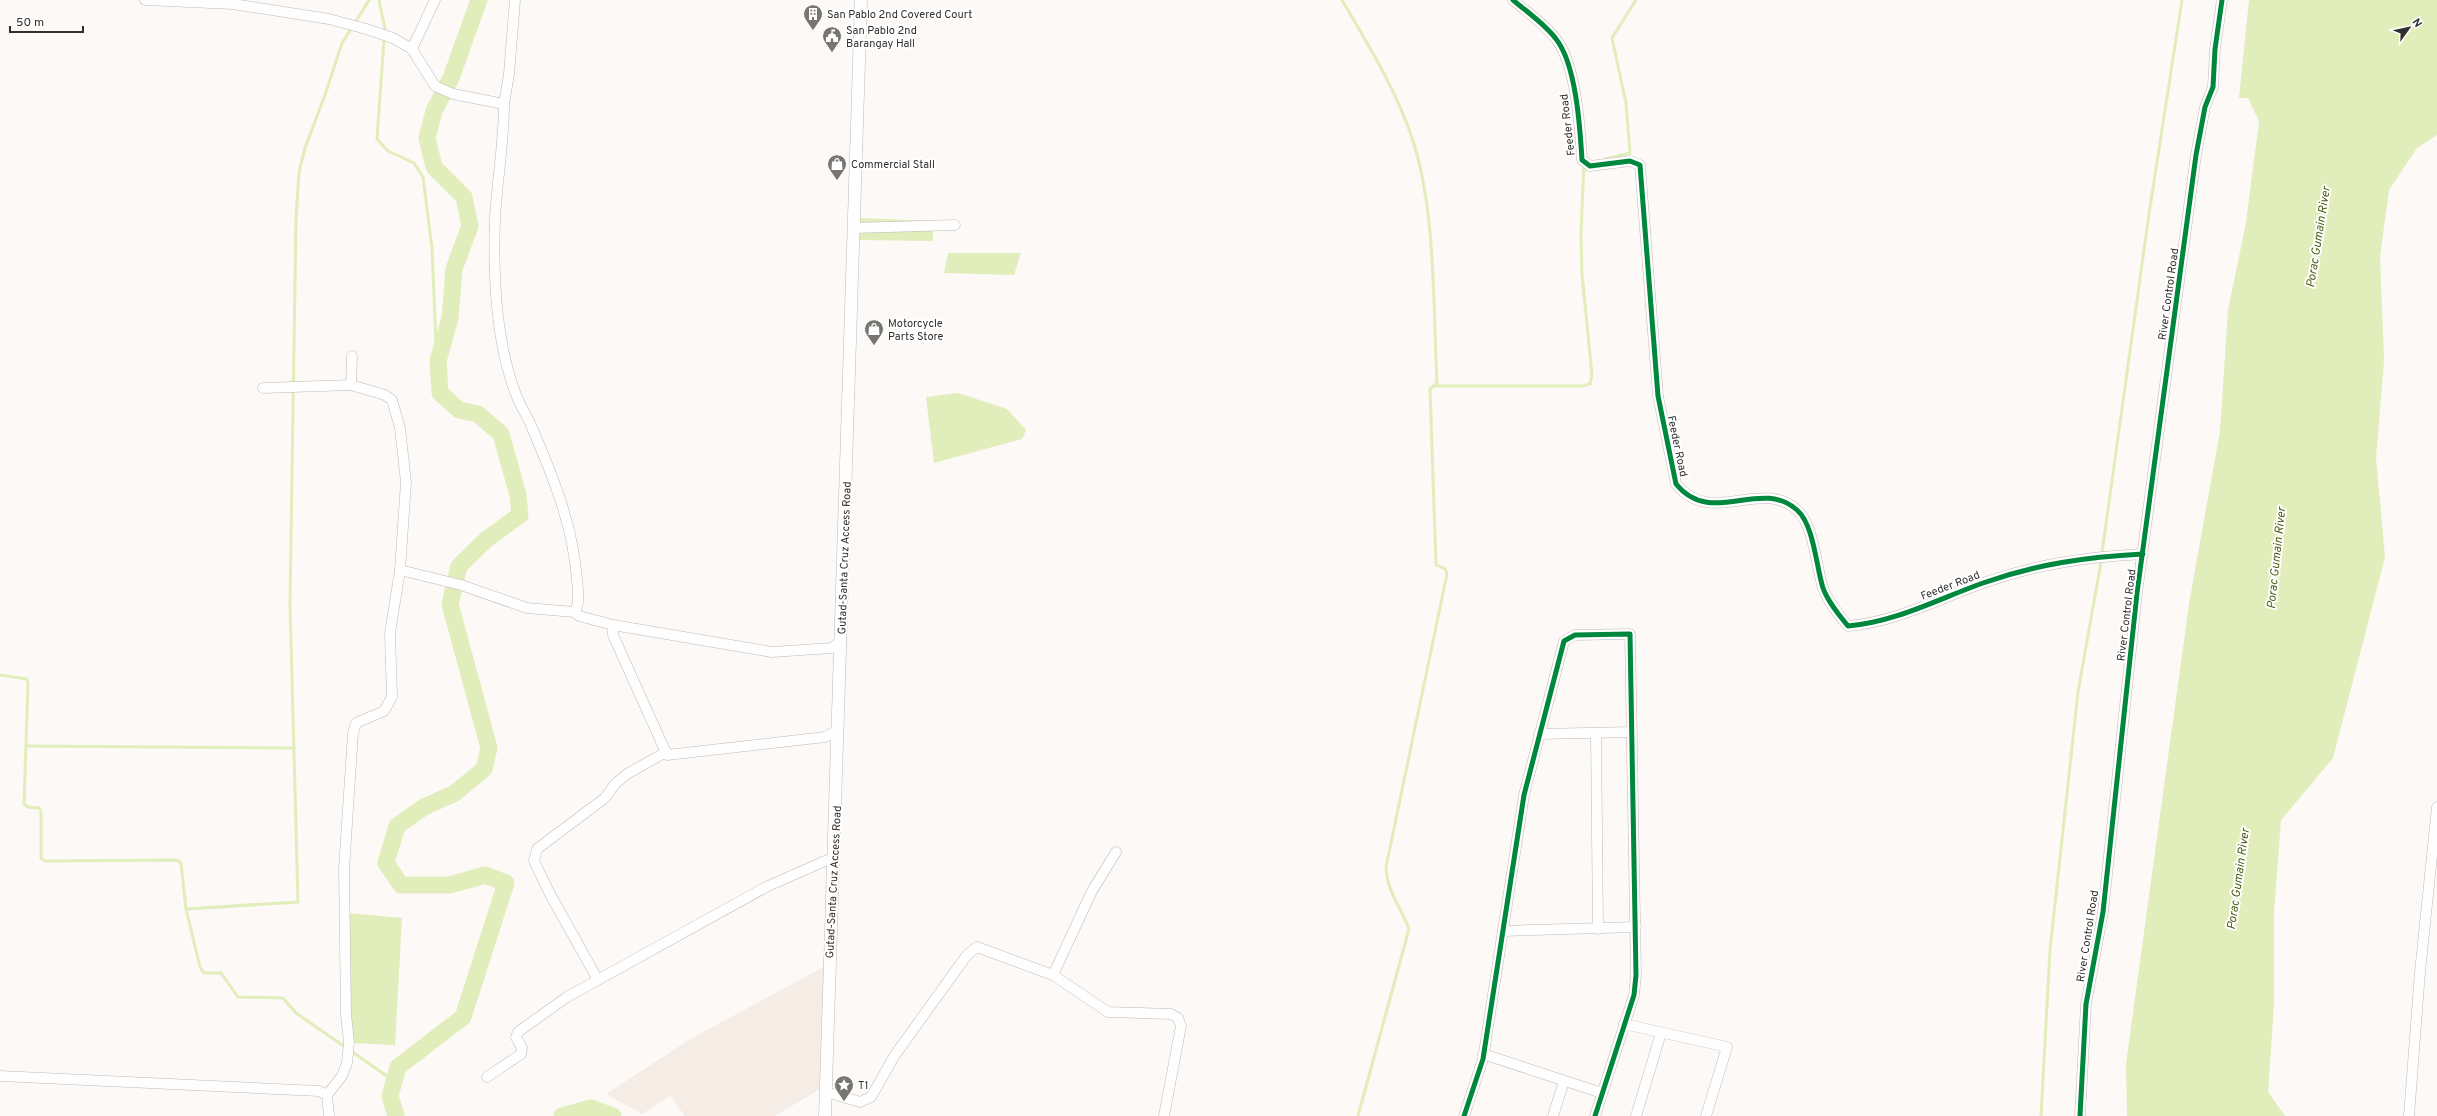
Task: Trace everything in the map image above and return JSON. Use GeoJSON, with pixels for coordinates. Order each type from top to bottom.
{"type":"FeatureCollection","features":[{"type":"Feature","properties":{"kind":"main road","name":"Gutad-Santa Cruz Access Road"},"geometry":{"type":"LineString","coordinates":[[825,1116],[861,0]]}},
{"type":"Feature","properties":{"kind":"street"},"geometry":{"type":"LineString","coordinates":[[145,0],[234,4],[329,19],[375,32],[393,38],[412,49],[435,86],[453,94],[504,104]]}},
{"type":"Feature","properties":{"kind":"street"},"geometry":{"type":"LineString","coordinates":[[412,49],[435,0]]}},
{"type":"Feature","properties":{"kind":"street"},"geometry":{"type":"LineString","coordinates":[[514,0],[512,48],[504,104],[503,147],[495,218],[497,300],[505,364],[518,399],[533,428],[561,496],[575,555],[578,594],[578,608],[576,612]]}},
{"type":"Feature","properties":{"kind":"street","name":"Feeder Road"},"geometry":{"type":"LineString","coordinates":[[1513,0],[1556,38],[1564,50],[1579,121],[1582,160],[1590,166],[1630,161],[1640,165],[1658,396],[1676,484],[1682,492],[1692,499],[1710,504],[1731,503],[1765,497],[1782,501],[1797,510],[1806,524],[1824,589],[1848,626],[1867,624],[1900,616],[1983,583],[2035,567],[2087,557],[2143,554]]}},
{"type":"Feature","properties":{"kind":"street","name":"River Control Road"},"geometry":{"type":"LineString","coordinates":[[2080,1116],[2086,1004],[2103,912],[2143,554],[2196,155],[2205,107],[2213,88],[2215,49],[2222,0]]}},
{"type":"Feature","properties":{"kind":"street"},"geometry":{"type":"LineString","coordinates":[[854,228],[955,225]]}},
{"type":"Feature","properties":{"kind":"street"},"geometry":{"type":"LineString","coordinates":[[351,385],[352,356]]}},
{"type":"Feature","properties":{"kind":"street"},"geometry":{"type":"LineString","coordinates":[[263,388],[351,385],[385,396],[392,400],[400,428],[406,482],[402,570],[390,633],[392,698],[384,711],[356,723],[353,733],[344,869],[346,1015],[349,1042],[347,1063],[342,1076],[327,1095],[329,1116]]}},
{"type":"Feature","properties":{"kind":"street"},"geometry":{"type":"LineString","coordinates":[[402,570],[461,585],[527,608],[576,612],[579,616],[613,625],[772,652],[832,648],[841,640]]}},
{"type":"Feature","properties":{"kind":"street"},"geometry":{"type":"LineString","coordinates":[[613,625],[613,636],[667,755],[825,737],[838,730]]}},
{"type":"Feature","properties":{"kind":"street"},"geometry":{"type":"LineString","coordinates":[[1464,1116],[1483,1054],[1524,795],[1564,641],[1575,635],[1630,634],[1636,928],[1635,987],[1595,1116]]}},
{"type":"Feature","properties":{"kind":"street"},"geometry":{"type":"LineString","coordinates":[[1539,734],[1632,732]]}},
{"type":"Feature","properties":{"kind":"street"},"geometry":{"type":"LineString","coordinates":[[1596,733],[1598,929]]}},
{"type":"Feature","properties":{"kind":"street"},"geometry":{"type":"LineString","coordinates":[[598,980],[550,894],[534,861],[537,849],[605,798],[615,784],[627,774],[666,752]]}},
{"type":"Feature","properties":{"kind":"street"},"geometry":{"type":"LineString","coordinates":[[2409,1116],[2420,972],[2437,807]]}},
{"type":"Feature","properties":{"kind":"street"},"geometry":{"type":"LineString","coordinates":[[1053,975],[1092,891],[1116,852]]}},
{"type":"Feature","properties":{"kind":"street"},"geometry":{"type":"LineString","coordinates":[[487,1077],[521,1054],[522,1048],[516,1037],[518,1032],[567,997],[766,887],[834,857]]}},
{"type":"Feature","properties":{"kind":"street"},"geometry":{"type":"LineString","coordinates":[[1503,931],[1636,928]]}},
{"type":"Feature","properties":{"kind":"street"},"geometry":{"type":"LineString","coordinates":[[826,1092],[860,1102],[871,1097],[895,1055],[967,955],[977,947],[1053,975],[1108,1012],[1171,1014],[1178,1018],[1181,1026],[1164,1116]]}},
{"type":"Feature","properties":{"kind":"street"},"geometry":{"type":"LineString","coordinates":[[1624,1024],[1727,1047],[1706,1116]]}},
{"type":"Feature","properties":{"kind":"street"},"geometry":{"type":"LineString","coordinates":[[1636,1116],[1662,1032]]}},
{"type":"Feature","properties":{"kind":"street"},"geometry":{"type":"LineString","coordinates":[[1483,1054],[1602,1093]]}},
{"type":"Feature","properties":{"kind":"street"},"geometry":{"type":"LineString","coordinates":[[0,1076],[319,1090],[327,1095]]}},
{"type":"Feature","properties":{"kind":"street"},"geometry":{"type":"LineString","coordinates":[[1553,1116],[1564,1081]]}},
{"type":"Feature","properties":{"kind":"shaded area"},"geometry":{"type":"Polygon","coordinates":[[[824,967],[820,1089],[775,1116],[685,1116],[670,1096],[642,1114],[606,1094],[692,1038],[824,967]]]}},
{"type":"Feature","properties":{"kind":"water","name":"Porac Gumain River"},"geometry":{"type":"Polygon","coordinates":[[[2249,0],[2437,0],[2437,135],[2417,148],[2389,190],[2380,256],[2384,361],[2376,458],[2385,557],[2333,758],[2281,820],[2274,912],[2274,1004],[2268,1092],[2285,1116],[2127,1116],[2126,1064],[2189,604],[2220,431],[2228,310],[2246,223],[2259,121],[2248,98],[2239,98],[2249,0]]]}},
{"type":"Feature","properties":{"kind":"water"},"geometry":{"type":"Polygon","coordinates":[[[860,218],[933,221],[933,241],[859,240],[860,218]]]}},
{"type":"Feature","properties":{"kind":"water"},"geometry":{"type":"Polygon","coordinates":[[[948,253],[1021,253],[1014,275],[944,273],[948,253]]]}},
{"type":"Feature","properties":{"kind":"water"},"geometry":{"type":"Polygon","coordinates":[[[958,393],[1007,409],[1026,430],[1022,439],[934,463],[926,397],[958,393]]]}},
{"type":"Feature","properties":{"kind":"water"},"geometry":{"type":"Polygon","coordinates":[[[348,913],[402,918],[395,1045],[352,1043],[348,913]]]}},
{"type":"Feature","properties":{"kind":"waterway"},"geometry":{"type":"LineString","coordinates":[[355,23],[369,0]]}},
{"type":"Feature","properties":{"kind":"waterway"},"geometry":{"type":"LineString","coordinates":[[379,0],[385,29]]}},
{"type":"Feature","properties":{"kind":"waterway"},"geometry":{"type":"LineString","coordinates":[[396,1116],[390,1096],[398,1067],[463,1017],[506,883],[485,875],[450,885],[401,885],[386,863],[397,826],[424,807],[455,793],[484,769],[489,748],[450,604],[459,566],[487,539],[520,515],[518,495],[501,434],[478,414],[459,410],[440,393],[438,361],[450,318],[454,269],[470,226],[464,197],[434,167],[427,138],[434,111],[451,78],[479,0]]}},
{"type":"Feature","properties":{"kind":"waterway"},"geometry":{"type":"LineString","coordinates":[[1342,0],[1382,70],[1400,106],[1414,144],[1421,172],[1430,231],[1434,293],[1437,383],[1430,389],[1436,565],[1445,569],[1447,574],[1386,867],[1388,883],[1409,929],[1358,1116]]}},
{"type":"Feature","properties":{"kind":"waterway"},"geometry":{"type":"LineString","coordinates":[[1605,159],[1630,153],[1626,103],[1612,38],[1636,0]]}},
{"type":"Feature","properties":{"kind":"waterway"},"geometry":{"type":"LineString","coordinates":[[2102,553],[2149,214],[2182,0]]}},
{"type":"Feature","properties":{"kind":"waterway"},"geometry":{"type":"LineString","coordinates":[[351,29],[342,43],[325,95],[305,148],[299,172],[296,219],[290,604],[298,902],[186,909],[200,967],[204,973],[221,973],[238,997],[283,998],[296,1013],[394,1081]]}},
{"type":"Feature","properties":{"kind":"waterway"},"geometry":{"type":"LineString","coordinates":[[384,39],[377,139],[388,151],[414,163],[423,177],[432,248],[436,344],[440,352]]}},
{"type":"Feature","properties":{"kind":"waterway"},"geometry":{"type":"LineString","coordinates":[[1433,386],[1582,386],[1590,384],[1592,375],[1582,274],[1581,233],[1584,164]]}},
{"type":"Feature","properties":{"kind":"waterway"},"geometry":{"type":"LineString","coordinates":[[2041,1116],[2050,950],[2078,692],[2101,562]]}},
{"type":"Feature","properties":{"kind":"waterway"},"geometry":{"type":"LineString","coordinates":[[0,675],[27,679],[28,683],[24,804],[28,807],[39,808],[41,811],[41,858],[45,861],[177,860],[181,863],[186,909]]}},
{"type":"Feature","properties":{"kind":"waterway"},"geometry":{"type":"LineString","coordinates":[[27,746],[295,748]]}},
{"type":"Feature","properties":{"kind":"waterway"},"geometry":{"type":"LineString","coordinates":[[562,1116],[591,1108],[613,1116]]}},
{"type":"Feature","properties":{"kind":"cycle path"},"geometry":{"type":"LineString","coordinates":[[1513,0],[1547,28],[1563,50],[1576,96],[1582,160],[1590,166],[1630,161],[1640,165],[1658,396],[1676,484],[1690,496],[1705,502],[1720,503],[1768,498],[1783,501],[1797,510],[1803,517],[1811,535],[1825,593],[1848,626],[1866,624],[1900,615],[2003,576],[2042,566],[2082,559],[2143,554]]}},
{"type":"Feature","properties":{"kind":"cycle path"},"geometry":{"type":"LineString","coordinates":[[2080,1116],[2086,1004],[2103,912],[2137,593],[2196,155],[2205,107],[2213,87],[2215,49],[2222,0]]}},
{"type":"Feature","properties":{"kind":"cycle path"},"geometry":{"type":"LineString","coordinates":[[1464,1116],[1483,1059],[1524,795],[1564,641],[1575,635],[1630,634],[1636,975],[1634,995],[1595,1116]]}},
{"type":"Feature","properties":{"kind":"place","name":"San Pablo 2nd Covered Court"},"geometry":{"type":"Point","coordinates":[813,31]}},
{"type":"Feature","properties":{"kind":"place","name":"San Pablo 2nd Barangay Hall"},"geometry":{"type":"Point","coordinates":[832,53]}},
{"type":"Feature","properties":{"kind":"place","name":"Commercial Stall"},"geometry":{"type":"Point","coordinates":[837,181]}},
{"type":"Feature","properties":{"kind":"place","name":"Motorcycle Parts Store"},"geometry":{"type":"Point","coordinates":[874,346]}},
{"type":"Feature","properties":{"kind":"place","name":"T1"},"geometry":{"type":"Point","coordinates":[844,1102]}}]}
